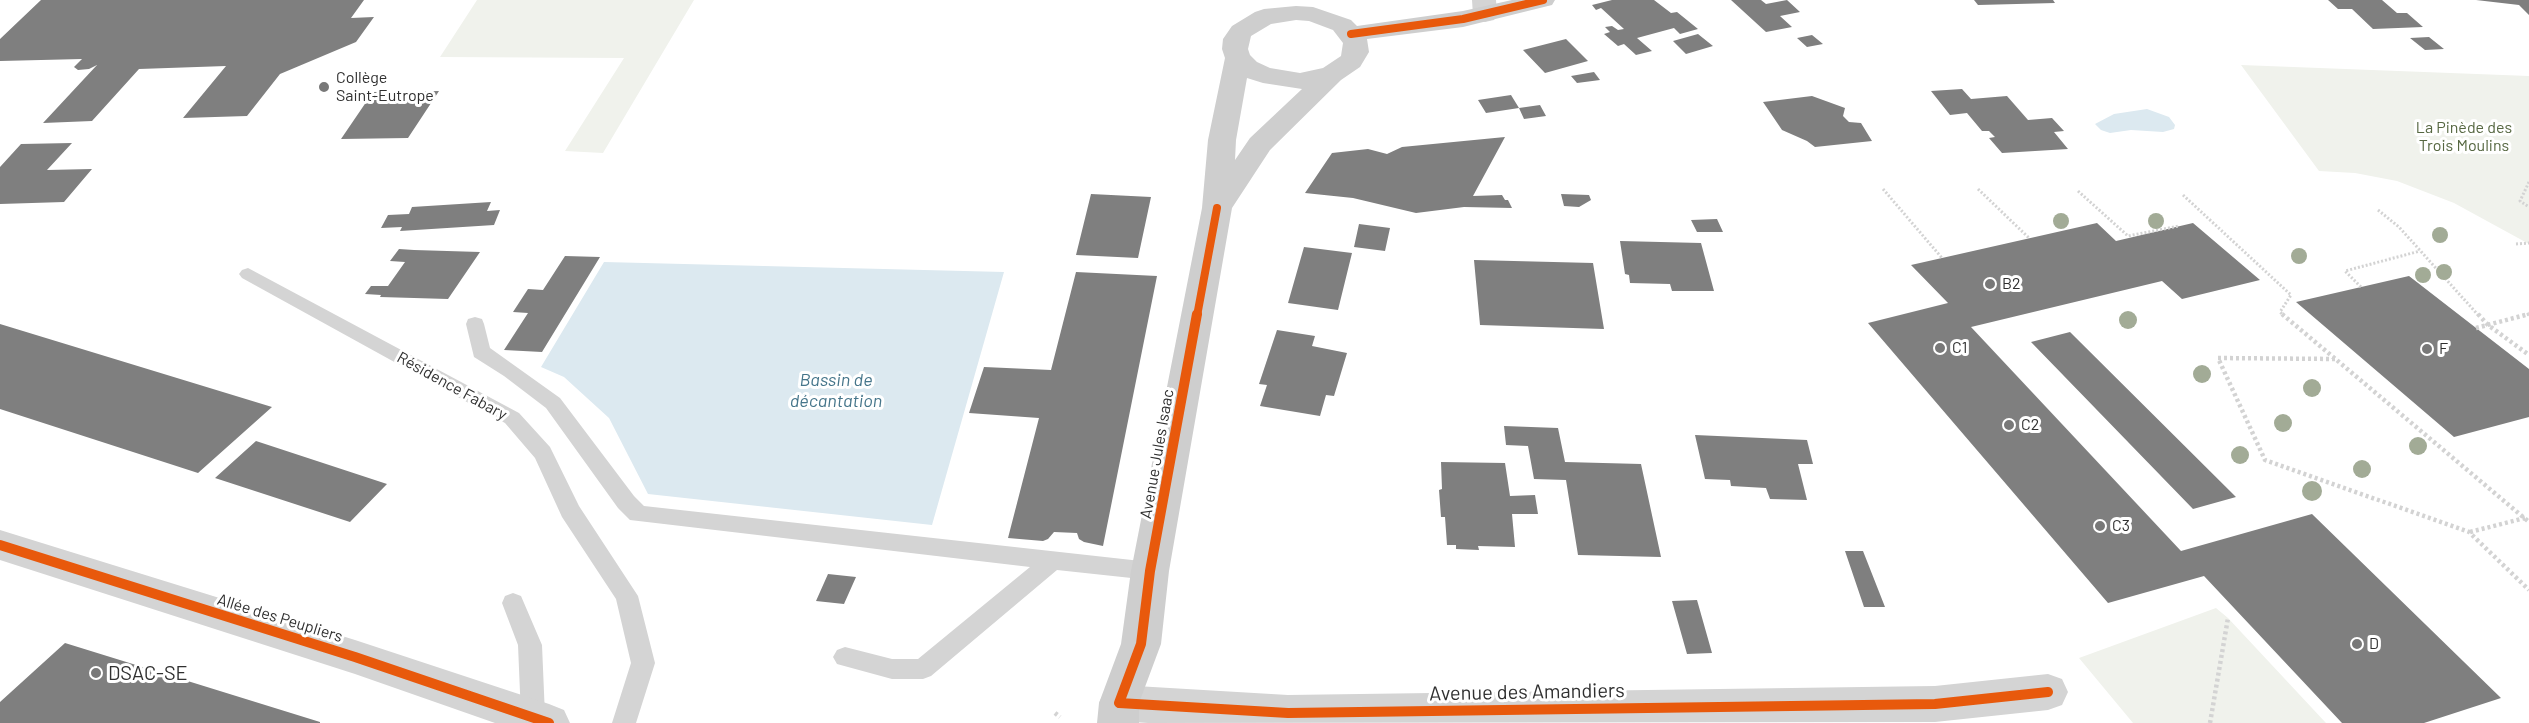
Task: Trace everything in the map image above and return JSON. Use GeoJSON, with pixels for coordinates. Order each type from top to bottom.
{"type":"FeatureCollection","features":[{"type":"Feature","properties":{"kind":"main road"},"geometry":{"type":"LineString","coordinates":[[1351,34],[1543,0]]}},
{"type":"Feature","properties":{"kind":"main road"},"geometry":{"type":"LineString","coordinates":[[1255,11],[1279,14],[1293,6],[1329,18],[1342,25],[1356,43],[1356,52],[1341,68]]}},
{"type":"Feature","properties":{"kind":"main road","name":"Avenue Jules Isaac"},"geometry":{"type":"LineString","coordinates":[[1098,717],[1141,644],[1150,571],[1217,208],[1222,140],[1238,58],[1235,49],[1236,39],[1255,11]]}},
{"type":"Feature","properties":{"kind":"main road"},"geometry":{"type":"LineString","coordinates":[[1238,58],[1255,71],[1280,79],[1300,81],[1407,43],[1477,12]]}},
{"type":"Feature","properties":{"kind":"main road","name":"Avenue Jules Isaac"},"geometry":{"type":"LineString","coordinates":[[1217,208],[1260,144],[1341,68]]}},
{"type":"Feature","properties":{"kind":"street","name":"Allée des Peupliers"},"geometry":{"type":"LineString","coordinates":[[0,545],[344,653],[541,720]]}},
{"type":"Feature","properties":{"kind":"street","name":"Avenue des Amandiers"},"geometry":{"type":"LineString","coordinates":[[1098,717],[1935,704],[2049,692]]}},
{"type":"Feature","properties":{"kind":"lane","name":"Résidence Fabary"},"geometry":{"type":"LineString","coordinates":[[248,274],[512,418],[543,453],[570,511],[627,596],[643,663],[624,723]]}},
{"type":"Feature","properties":{"kind":"lane"},"geometry":{"type":"LineString","coordinates":[[475,324],[481,352],[511,371],[553,403],[626,502],[638,514],[1051,562],[1150,571]]}},
{"type":"Feature","properties":{"kind":"lane"},"geometry":{"type":"LineString","coordinates":[[845,657],[892,669],[923,669],[1051,562]]}},
{"type":"Feature","properties":{"kind":"lane"},"geometry":{"type":"LineString","coordinates":[[513,603],[530,645],[541,720]]}},
{"type":"Feature","properties":{"kind":"path"},"geometry":{"type":"LineString","coordinates":[[2529,182],[2520,201],[2529,207]]}},
{"type":"Feature","properties":{"kind":"path"},"geometry":{"type":"LineString","coordinates":[[1883,189],[1942,258]]}},
{"type":"Feature","properties":{"kind":"path"},"geometry":{"type":"LineString","coordinates":[[1977,189],[2029,238]]}},
{"type":"Feature","properties":{"kind":"path"},"geometry":{"type":"LineString","coordinates":[[2078,191],[2128,236],[2179,226]]}},
{"type":"Feature","properties":{"kind":"path"},"geometry":{"type":"LineString","coordinates":[[2183,195],[2291,295],[2280,312],[2527,520]]}},
{"type":"Feature","properties":{"kind":"path"},"geometry":{"type":"LineString","coordinates":[[2378,210],[2398,227],[2488,325],[2529,356]]}},
{"type":"Feature","properties":{"kind":"path"},"geometry":{"type":"LineString","coordinates":[[2516,244],[2529,243]]}},
{"type":"Feature","properties":{"kind":"path"},"geometry":{"type":"LineString","coordinates":[[2361,287],[2344,271],[2420,251]]}},
{"type":"Feature","properties":{"kind":"path"},"geometry":{"type":"LineString","coordinates":[[2476,328],[2529,314]]}},
{"type":"Feature","properties":{"kind":"path"},"geometry":{"type":"LineString","coordinates":[[2335,359],[2218,358],[2265,460],[2469,532],[2529,590]]}},
{"type":"Feature","properties":{"kind":"path"},"geometry":{"type":"LineString","coordinates":[[2469,532],[2527,520]]}},
{"type":"Feature","properties":{"kind":"path"},"geometry":{"type":"LineString","coordinates":[[2210,723],[2228,618]]}},
{"type":"Feature","properties":{"kind":"path"},"geometry":{"type":"LineString","coordinates":[[1055,713],[1098,717]]}},
{"type":"Feature","properties":{"kind":"green space"},"geometry":{"type":"Polygon","coordinates":[[[477,0],[694,0],[603,153],[565,151],[624,58],[440,57],[477,0]]]}},
{"type":"Feature","properties":{"kind":"green space","name":"La Pinède des Trois Moulins"},"geometry":{"type":"Polygon","coordinates":[[[2241,65],[2529,76],[2529,244],[2454,203],[2397,181],[2355,173],[2319,171],[2241,65]]]}},
{"type":"Feature","properties":{"kind":"green space"},"geometry":{"type":"Polygon","coordinates":[[[2216,608],[2326,723],[2133,723],[2079,658],[2216,608]]]}},
{"type":"Feature","properties":{"kind":"water"},"geometry":{"type":"Polygon","coordinates":[[[2147,109],[2169,117],[2175,125],[2174,129],[2163,132],[2131,130],[2110,133],[2101,130],[2095,124],[2114,114],[2147,109]]]}},
{"type":"Feature","properties":{"kind":"water","name":"Bassin de décantation"},"geometry":{"type":"Polygon","coordinates":[[[604,262],[1004,272],[932,525],[648,494],[609,418],[564,377],[541,367],[604,262]]]}},
{"type":"Feature","properties":{"kind":"building"},"geometry":{"type":"Polygon","coordinates":[[[41,0],[364,0],[351,18],[374,17],[356,42],[280,74],[247,116],[183,118],[226,66],[139,69],[92,121],[43,123],[97,65],[89,69],[78,70],[74,67],[82,59],[0,61],[0,39],[41,0]]]}},
{"type":"Feature","properties":{"kind":"building"},"geometry":{"type":"Polygon","coordinates":[[[1612,0],[1654,0],[1671,13],[1677,12],[1698,29],[1680,34],[1674,28],[1637,38],[1652,51],[1636,55],[1624,44],[1618,46],[1604,34],[1610,32],[1605,27],[1624,29],[1601,8],[1596,10],[1592,5],[1612,0]]]}},
{"type":"Feature","properties":{"kind":"building"},"geometry":{"type":"Polygon","coordinates":[[[1731,0],[1761,0],[1766,4],[1787,0],[1800,12],[1780,16],[1792,27],[1766,32],[1731,0]]]}},
{"type":"Feature","properties":{"kind":"building"},"geometry":{"type":"Polygon","coordinates":[[[1974,0],[2053,0],[2055,3],[1978,5],[1974,0]]]}},
{"type":"Feature","properties":{"kind":"building"},"geometry":{"type":"Polygon","coordinates":[[[2328,0],[2382,0],[2397,13],[2407,13],[2423,27],[2373,29],[2352,9],[2338,9],[2328,0]]]}},
{"type":"Feature","properties":{"kind":"building"},"geometry":{"type":"Polygon","coordinates":[[[2476,0],[2529,0],[2529,15],[2519,5],[2476,0]]]}},
{"type":"Feature","properties":{"kind":"building"},"geometry":{"type":"Polygon","coordinates":[[[1698,34],[1713,46],[1686,54],[1673,41],[1698,34]]]}},
{"type":"Feature","properties":{"kind":"building"},"geometry":{"type":"Polygon","coordinates":[[[1812,35],[1823,44],[1807,47],[1797,38],[1812,35]]]}},
{"type":"Feature","properties":{"kind":"building"},"geometry":{"type":"Polygon","coordinates":[[[2429,37],[2444,49],[2425,50],[2410,38],[2429,37]]]}},
{"type":"Feature","properties":{"kind":"building"},"geometry":{"type":"Polygon","coordinates":[[[1566,39],[1588,61],[1545,73],[1523,50],[1566,39]]]}},
{"type":"Feature","properties":{"kind":"building"},"geometry":{"type":"Polygon","coordinates":[[[1594,72],[1600,80],[1577,83],[1571,76],[1594,72]]]}},
{"type":"Feature","properties":{"kind":"building"},"geometry":{"type":"Polygon","coordinates":[[[1962,89],[1971,99],[2007,96],[2028,120],[2052,118],[2064,131],[2054,132],[2068,149],[2002,153],[1989,138],[1995,137],[1989,131],[1982,131],[1967,113],[1950,115],[1931,91],[1962,89]]]}},
{"type":"Feature","properties":{"kind":"building"},"geometry":{"type":"Polygon","coordinates":[[[439,91],[408,138],[341,139],[373,92],[439,91]]]}},
{"type":"Feature","properties":{"kind":"building"},"geometry":{"type":"Polygon","coordinates":[[[1511,95],[1519,108],[1486,113],[1478,100],[1511,95]]]}},
{"type":"Feature","properties":{"kind":"building"},"geometry":{"type":"Polygon","coordinates":[[[1812,96],[1845,108],[1843,116],[1849,122],[1861,123],[1872,141],[1815,147],[1782,130],[1763,102],[1812,96]]]}},
{"type":"Feature","properties":{"kind":"building"},"geometry":{"type":"Polygon","coordinates":[[[1540,105],[1546,116],[1524,119],[1519,108],[1540,105]]]}},
{"type":"Feature","properties":{"kind":"building"},"geometry":{"type":"Polygon","coordinates":[[[1505,137],[1473,196],[1502,195],[1512,208],[1464,207],[1416,213],[1353,198],[1305,193],[1332,153],[1368,149],[1387,154],[1402,147],[1505,137]]]}},
{"type":"Feature","properties":{"kind":"building"},"geometry":{"type":"Polygon","coordinates":[[[72,143],[47,170],[92,169],[64,202],[0,204],[0,167],[21,144],[72,143]]]}},
{"type":"Feature","properties":{"kind":"building"},"geometry":{"type":"Polygon","coordinates":[[[1091,194],[1151,197],[1138,258],[1076,255],[1091,194]]]}},
{"type":"Feature","properties":{"kind":"building"},"geometry":{"type":"Polygon","coordinates":[[[1561,194],[1589,195],[1591,200],[1579,207],[1564,206],[1561,194]]]}},
{"type":"Feature","properties":{"kind":"building"},"geometry":{"type":"Polygon","coordinates":[[[491,202],[487,211],[500,210],[494,225],[400,231],[402,227],[381,228],[388,215],[409,214],[412,207],[491,202]]]}},
{"type":"Feature","properties":{"kind":"building"},"geometry":{"type":"Polygon","coordinates":[[[1717,219],[1723,232],[1697,232],[1691,220],[1717,219]]]}},
{"type":"Feature","properties":{"kind":"building"},"geometry":{"type":"Polygon","coordinates":[[[2097,223],[2116,241],[2193,223],[2260,280],[2182,299],[2162,281],[1971,327],[2181,551],[2312,514],[2501,698],[2424,723],[2342,723],[2204,576],[2108,603],[1868,323],[1948,303],[1911,265],[2097,223]]]}},
{"type":"Feature","properties":{"kind":"building"},"geometry":{"type":"Polygon","coordinates":[[[1359,224],[1390,228],[1385,251],[1354,247],[1359,224]]]}},
{"type":"Feature","properties":{"kind":"building"},"geometry":{"type":"Polygon","coordinates":[[[1620,241],[1701,243],[1714,291],[1672,291],[1670,284],[1630,283],[1629,275],[1625,274],[1620,241]]]}},
{"type":"Feature","properties":{"kind":"building"},"geometry":{"type":"Polygon","coordinates":[[[1304,247],[1352,253],[1338,310],[1288,303],[1304,247]]]}},
{"type":"Feature","properties":{"kind":"building"},"geometry":{"type":"Polygon","coordinates":[[[399,249],[480,252],[448,299],[380,297],[381,295],[365,294],[371,286],[388,286],[405,262],[390,261],[399,249]]]}},
{"type":"Feature","properties":{"kind":"building"},"geometry":{"type":"Polygon","coordinates":[[[565,256],[600,257],[542,352],[504,350],[528,313],[513,312],[528,289],[543,290],[565,256]]]}},
{"type":"Feature","properties":{"kind":"building"},"geometry":{"type":"Polygon","coordinates":[[[1474,260],[1593,263],[1604,329],[1480,325],[1474,260]]]}},
{"type":"Feature","properties":{"kind":"building"},"geometry":{"type":"Polygon","coordinates":[[[1076,272],[1157,276],[1103,546],[1084,542],[1079,539],[1077,533],[1054,532],[1043,541],[1008,538],[1039,418],[969,413],[984,367],[1051,370],[1076,272]]]}},
{"type":"Feature","properties":{"kind":"building","name":"F"},"geometry":{"type":"Polygon","coordinates":[[[2409,276],[2529,369],[2529,417],[2454,437],[2296,302],[2409,276]]]}},
{"type":"Feature","properties":{"kind":"building"},"geometry":{"type":"Polygon","coordinates":[[[0,324],[272,407],[198,473],[0,409],[0,324]]]}},
{"type":"Feature","properties":{"kind":"building"},"geometry":{"type":"Polygon","coordinates":[[[1277,330],[1315,336],[1312,346],[1347,353],[1334,396],[1326,395],[1320,416],[1260,406],[1267,385],[1259,384],[1277,330]]]}},
{"type":"Feature","properties":{"kind":"building"},"geometry":{"type":"Polygon","coordinates":[[[2070,332],[2236,497],[2193,509],[2031,342],[2070,332]]]}},
{"type":"Feature","properties":{"kind":"building"},"geometry":{"type":"Polygon","coordinates":[[[1504,426],[1558,428],[1565,462],[1641,464],[1661,557],[1578,555],[1566,480],[1534,479],[1528,446],[1506,445],[1504,426]]]}},
{"type":"Feature","properties":{"kind":"building"},"geometry":{"type":"Polygon","coordinates":[[[1695,435],[1807,440],[1813,464],[1798,464],[1807,500],[1770,499],[1766,488],[1731,486],[1730,480],[1705,479],[1695,435]]]}},
{"type":"Feature","properties":{"kind":"building"},"geometry":{"type":"Polygon","coordinates":[[[256,441],[387,484],[350,522],[215,478],[256,441]]]}},
{"type":"Feature","properties":{"kind":"building"},"geometry":{"type":"Polygon","coordinates":[[[1441,462],[1505,463],[1510,496],[1535,495],[1538,514],[1512,514],[1515,547],[1478,546],[1479,550],[1456,549],[1456,545],[1447,545],[1445,517],[1441,517],[1439,490],[1442,489],[1441,462]]]}},
{"type":"Feature","properties":{"kind":"building"},"geometry":{"type":"Polygon","coordinates":[[[1845,551],[1863,551],[1885,607],[1864,607],[1845,551]]]}},
{"type":"Feature","properties":{"kind":"building"},"geometry":{"type":"Polygon","coordinates":[[[828,574],[856,577],[844,604],[816,601],[828,574]]]}},
{"type":"Feature","properties":{"kind":"building"},"geometry":{"type":"Polygon","coordinates":[[[1697,600],[1712,653],[1687,654],[1672,601],[1697,600]]]}},
{"type":"Feature","properties":{"kind":"building","name":"DSAC-SE"},"geometry":{"type":"Polygon","coordinates":[[[65,643],[320,723],[0,723],[0,702],[65,643]]]}},
{"type":"Feature","properties":{"kind":"cycle path"},"geometry":{"type":"LineString","coordinates":[[1351,34],[1463,19],[1543,0]]}},
{"type":"Feature","properties":{"kind":"cycle path"},"geometry":{"type":"LineString","coordinates":[[1217,208],[1150,571],[1141,644],[1119,703],[1288,713],[1935,704],[2048,692]]}},
{"type":"Feature","properties":{"kind":"cycle path"},"geometry":{"type":"LineString","coordinates":[[0,545],[355,657],[549,723]]}},
{"type":"Feature","properties":{"kind":"place","name":"Collège Saint-Eutrope"},"geometry":{"type":"Point","coordinates":[324,87]}},
{"type":"Feature","properties":{"kind":"place","name":"B2"},"geometry":{"type":"Point","coordinates":[1990,284]}},
{"type":"Feature","properties":{"kind":"place","name":"C1"},"geometry":{"type":"Point","coordinates":[1940,348]}},
{"type":"Feature","properties":{"kind":"place","name":"F"},"geometry":{"type":"Point","coordinates":[2427,349]}},
{"type":"Feature","properties":{"kind":"place","name":"C2"},"geometry":{"type":"Point","coordinates":[2009,425]}},
{"type":"Feature","properties":{"kind":"place","name":"C3"},"geometry":{"type":"Point","coordinates":[2100,526]}},
{"type":"Feature","properties":{"kind":"place","name":"D"},"geometry":{"type":"Point","coordinates":[2357,644]}},
{"type":"Feature","properties":{"kind":"place","name":"DSAC-SE"},"geometry":{"type":"Point","coordinates":[96,673]}}]}
